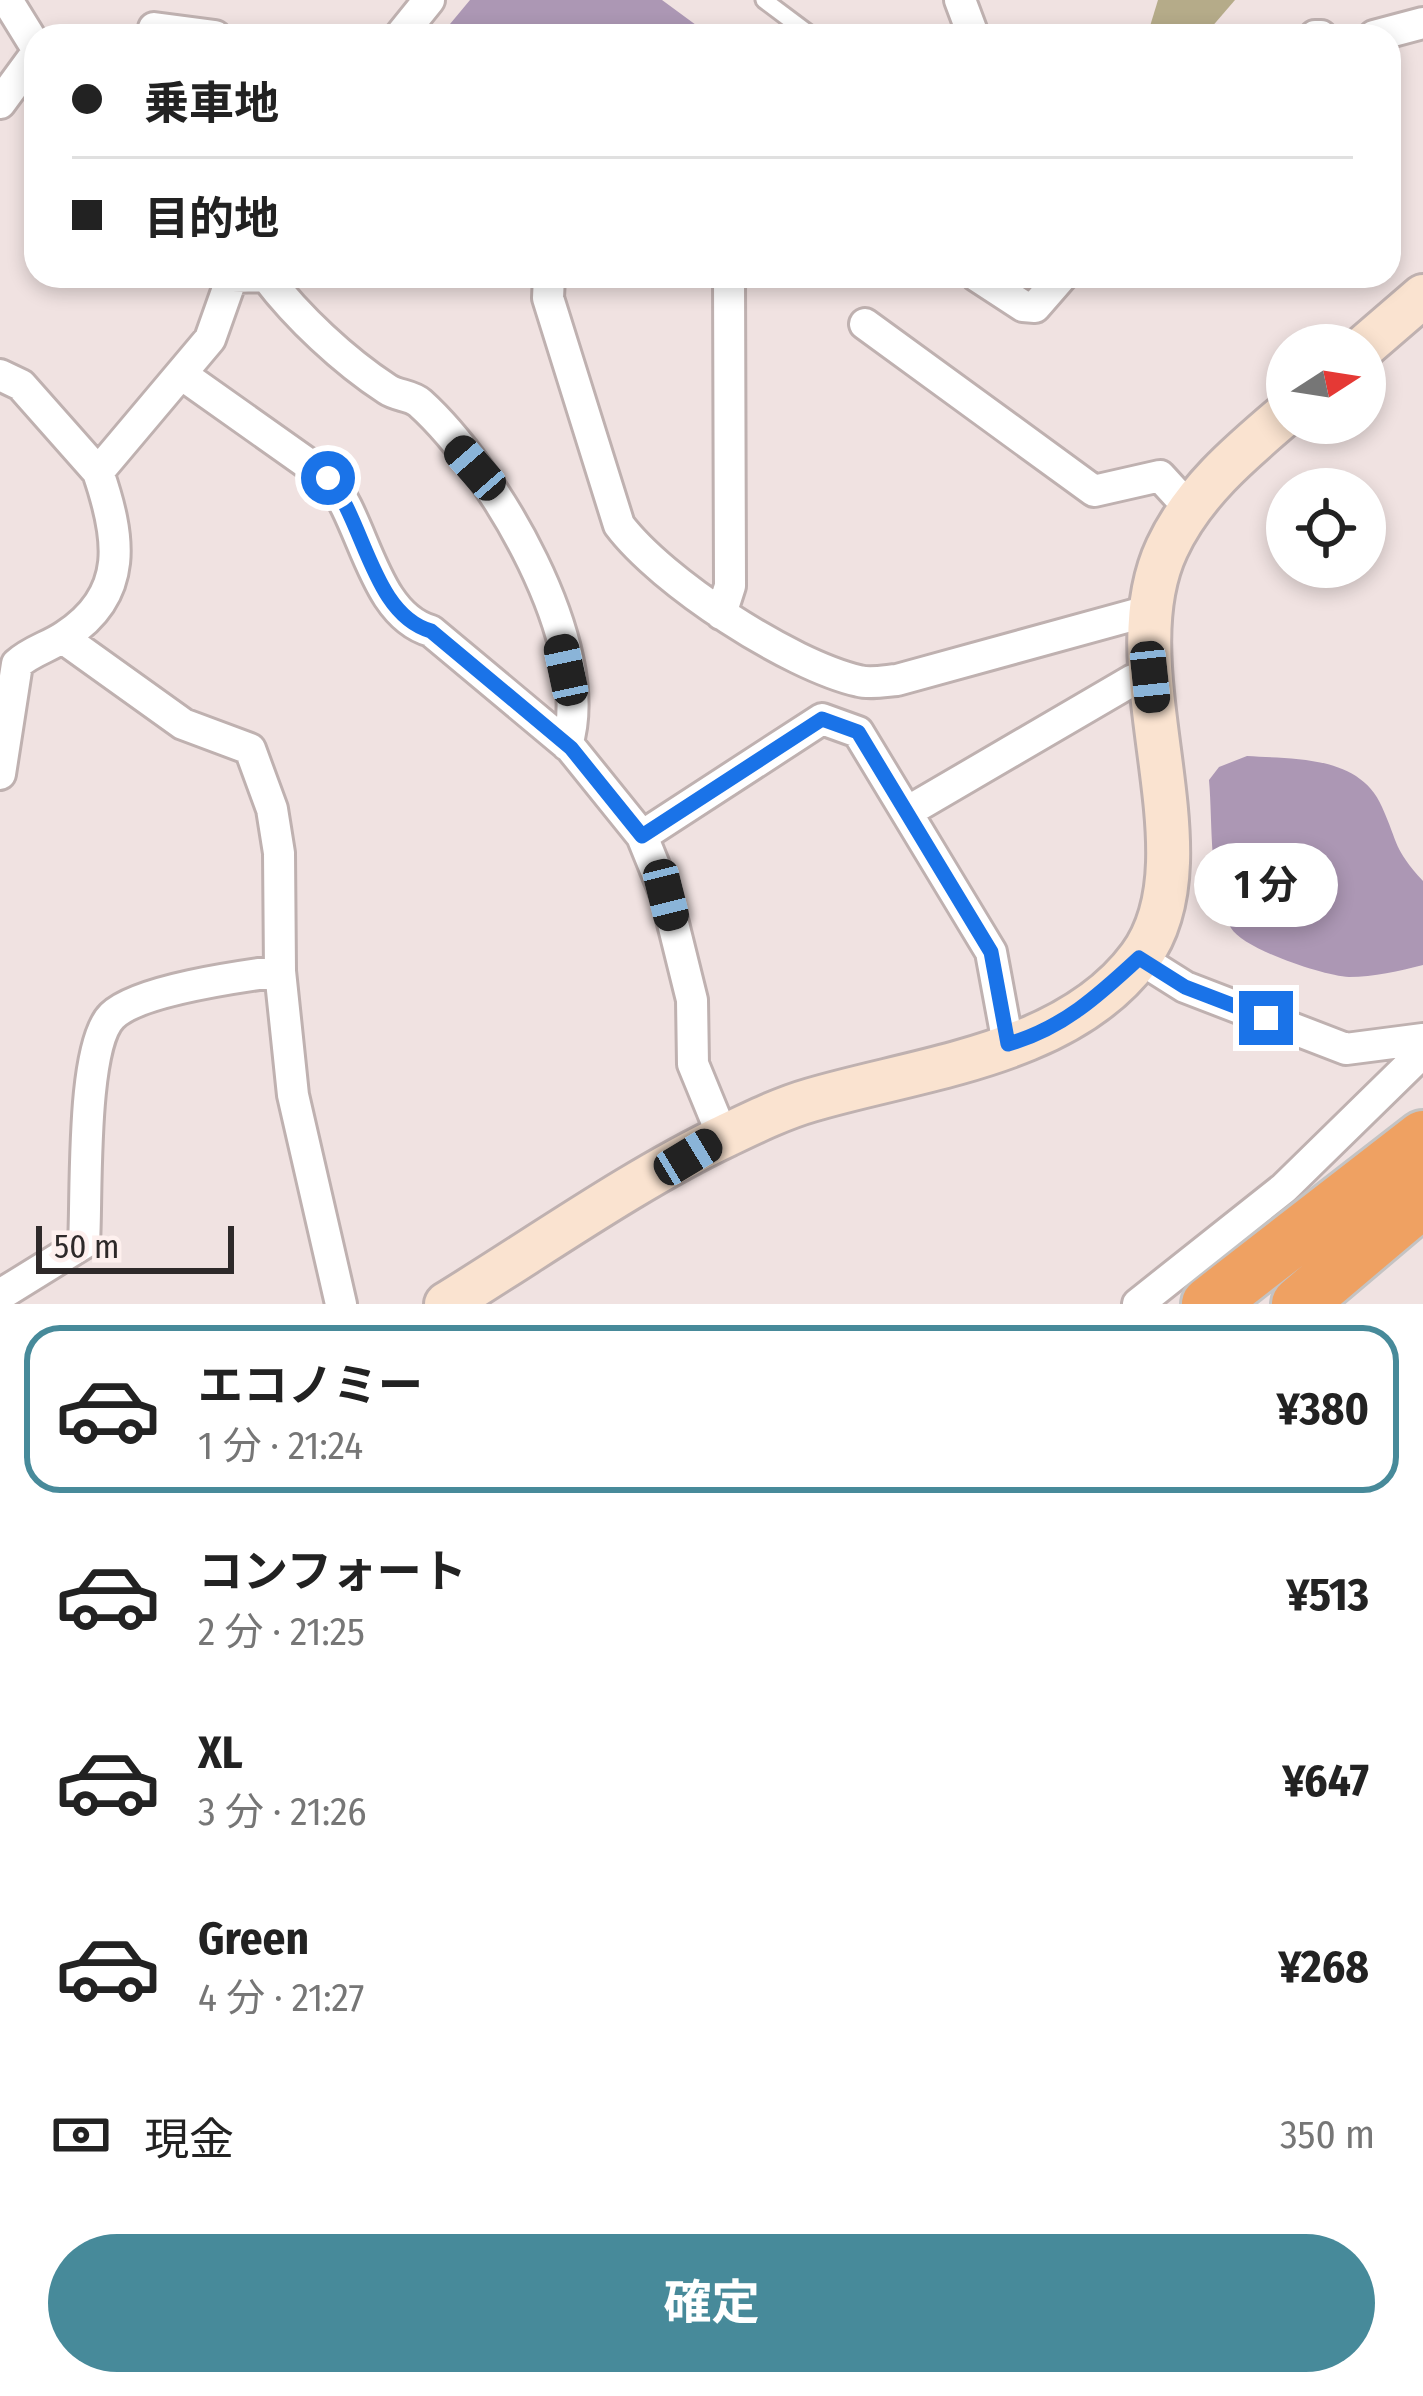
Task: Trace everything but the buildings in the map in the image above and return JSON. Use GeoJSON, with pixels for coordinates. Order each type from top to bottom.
{"type":"FeatureCollection","features":[{"type":"Feature","properties":{"kind":"highway"},"geometry":{"type":"LineString","coordinates":[[1209,1304],[1423,1138]]}},
{"type":"Feature","properties":{"kind":"highway"},"geometry":{"type":"LineString","coordinates":[[1299,1304],[1423,1199]]}},
{"type":"Feature","properties":{"kind":"highway"},"geometry":{"type":"LineString","coordinates":[[1355,1304],[1423,1242]]}},
{"type":"Feature","properties":{"kind":"street"},"geometry":{"type":"LineString","coordinates":[[7,0],[24,29]]}},
{"type":"Feature","properties":{"kind":"street"},"geometry":{"type":"LineString","coordinates":[[410,24],[429,0]]}},
{"type":"Feature","properties":{"kind":"street"},"geometry":{"type":"LineString","coordinates":[[0,103],[24,68]]}},
{"type":"Feature","properties":{"kind":"street"},"geometry":{"type":"LineString","coordinates":[[98,472],[184,376],[210,339],[227,288]]}},
{"type":"Feature","properties":{"kind":"street"},"geometry":{"type":"LineString","coordinates":[[276,288],[390,392],[417,399],[494,496],[548,586],[574,704],[567,745]]}},
{"type":"Feature","properties":{"kind":"street"},"geometry":{"type":"LineString","coordinates":[[548,288],[619,526],[641,555],[752,634],[861,682],[897,680],[1148,611]]}},
{"type":"Feature","properties":{"kind":"street"},"geometry":{"type":"LineString","coordinates":[[721,614],[730,586],[729,288]]}},
{"type":"Feature","properties":{"kind":"street"},"geometry":{"type":"LineString","coordinates":[[995,288],[1023,306],[1035,307],[1052,288]]}},
{"type":"Feature","properties":{"kind":"street"},"geometry":{"type":"LineString","coordinates":[[1386,328],[1423,296]]}},
{"type":"Feature","properties":{"kind":"street"},"geometry":{"type":"LineString","coordinates":[[865,324],[1094,491],[1160,476],[1192,511]]}},
{"type":"Feature","properties":{"kind":"street"},"geometry":{"type":"LineString","coordinates":[[0,374],[21,385],[98,472],[118,547],[113,586],[63,638],[16,664],[0,774]]}},
{"type":"Feature","properties":{"kind":"street"},"geometry":{"type":"LineString","coordinates":[[184,376],[328,478],[343,496],[385,590],[411,625],[431,631],[567,745],[605,784],[642,836],[666,895],[692,1000],[693,1064],[723,1137]]}},
{"type":"Feature","properties":{"kind":"street"},"geometry":{"type":"LineString","coordinates":[[446,1304],[723,1137],[805,1102],[1035,1036],[1084,1008],[1139,958],[1161,916],[1166,842],[1148,611],[1167,548],[1218,472],[1266,431]]}},
{"type":"Feature","properties":{"kind":"street"},"geometry":{"type":"LineString","coordinates":[[63,638],[183,724],[250,749],[272,809],[279,853],[280,971],[292,1095],[341,1304]]}},
{"type":"Feature","properties":{"kind":"street"},"geometry":{"type":"LineString","coordinates":[[907,812],[1133,680],[1150,677]]}},
{"type":"Feature","properties":{"kind":"street"},"geometry":{"type":"LineString","coordinates":[[642,836],[822,719],[858,732],[991,952],[1008,1044]]}},
{"type":"Feature","properties":{"kind":"street"},"geometry":{"type":"LineString","coordinates":[[1139,958],[1185,987],[1346,1049],[1423,1039]]}},
{"type":"Feature","properties":{"kind":"street"},"geometry":{"type":"LineString","coordinates":[[0,1295],[84,1243],[95,1051],[110,1017],[132,1003],[280,971]]}},
{"type":"Feature","properties":{"kind":"street"},"geometry":{"type":"LineString","coordinates":[[1138,1304],[1284,1188],[1423,1052]]}},
{"type":"Feature","properties":{"kind":"lane"},"geometry":{"type":"LineString","coordinates":[[764,0],[796,24]]}},
{"type":"Feature","properties":{"kind":"shaded area"},"geometry":{"type":"Polygon","coordinates":[[[470,0],[662,0],[695,24],[450,24],[470,0]]]}},
{"type":"Feature","properties":{"kind":"shaded area"},"geometry":{"type":"Polygon","coordinates":[[[1158,0],[1235,0],[1214,24],[1151,24],[1158,0]]]}},
{"type":"Feature","properties":{"kind":"shaded area"},"geometry":{"type":"Polygon","coordinates":[[[1247,756],[1324,763],[1372,790],[1401,853],[1423,881],[1423,965],[1368,976],[1337,975],[1267,952],[1231,928],[1215,876],[1209,780],[1219,767],[1247,756]]]}},
{"type":"Feature","properties":{"kind":"route"},"geometry":{"type":"LineString","coordinates":[[328,478],[343,496],[385,590],[411,625],[431,631],[571,748],[605,784],[642,836],[822,719],[858,732],[991,952],[1008,1044],[1035,1036],[1084,1008],[1139,958],[1185,987],[1266,1018]]}}]}
